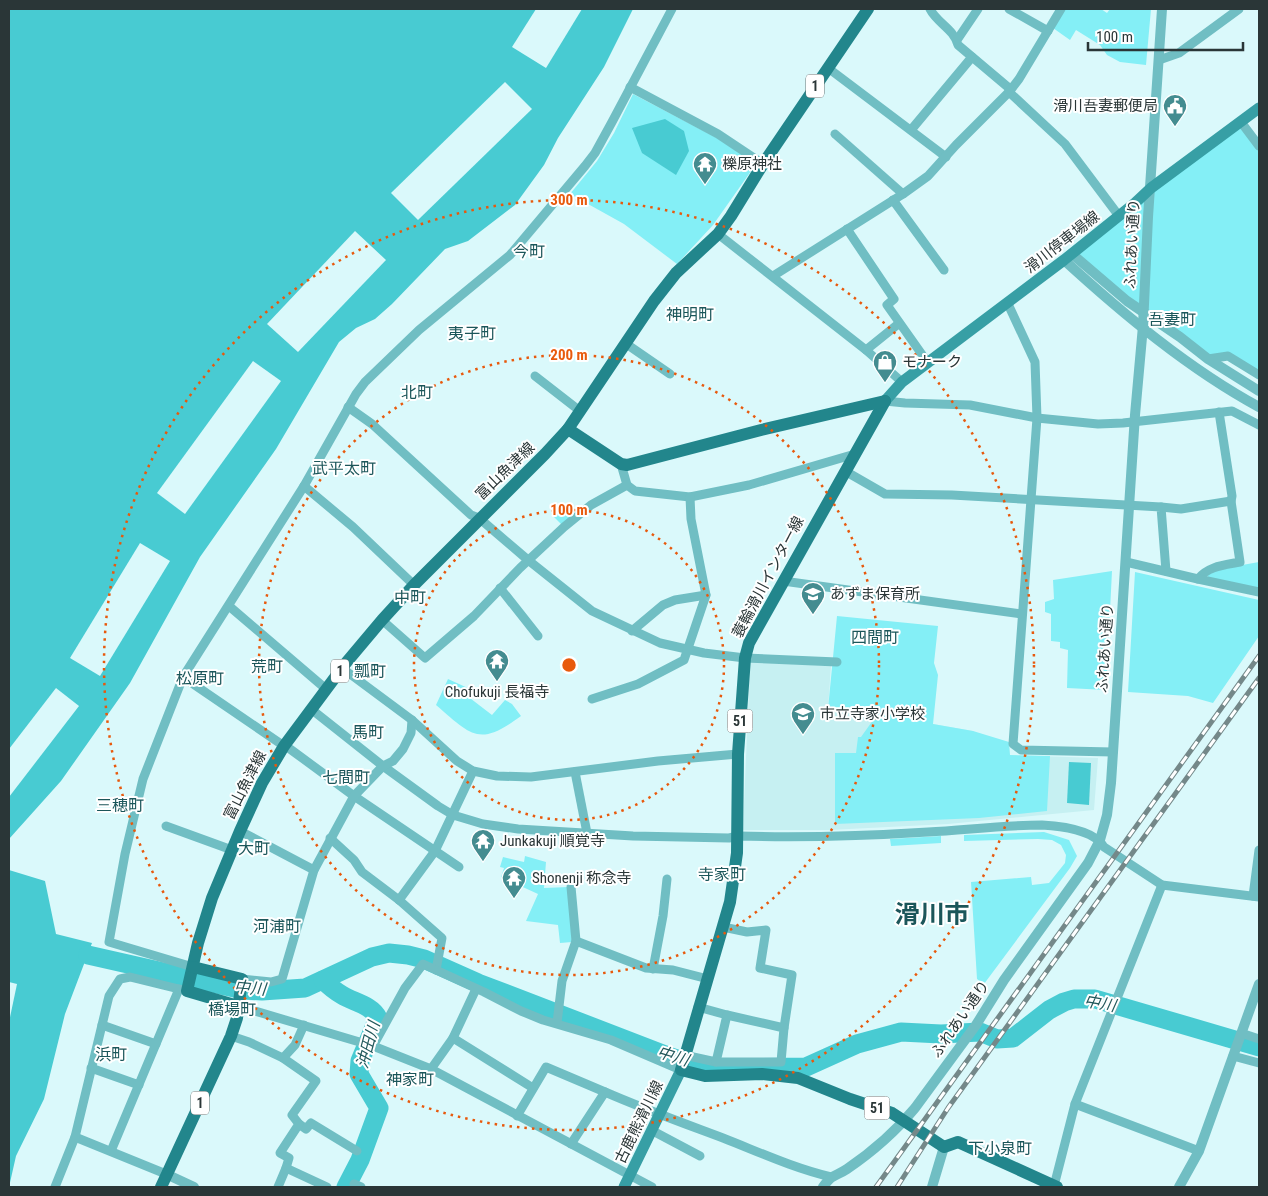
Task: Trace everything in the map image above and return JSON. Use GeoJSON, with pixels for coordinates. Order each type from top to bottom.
{"type":"FeatureCollection","features":[{"type":"Feature","properties":{"kind":"main road","name":"富山魚津線"},"geometry":{"type":"LineString","coordinates":[[183,990],[193,967],[198,943],[212,898],[262,783],[284,746],[342,668],[382,620],[479,518],[568,429],[625,343],[676,273],[718,234],[731,216],[763,164],[868,9]]}},
{"type":"Feature","properties":{"kind":"main road","name":"滑川停車場線"},"geometry":{"type":"LineString","coordinates":[[885,400],[902,382],[1008,304],[1119,216],[1151,188],[1259,108]]}},
{"type":"Feature","properties":{"kind":"main road","name":"蓑輪滑川インター線"},"geometry":{"type":"LineString","coordinates":[[681,1070],[730,902],[738,836],[738,754],[745,658],[749,643],[885,400]]}},
{"type":"Feature","properties":{"kind":"main road"},"geometry":{"type":"LineString","coordinates":[[568,429],[621,464],[627,465],[885,400]]}},
{"type":"Feature","properties":{"kind":"main road"},"geometry":{"type":"LineString","coordinates":[[193,967],[242,979]]}},
{"type":"Feature","properties":{"kind":"main road","name":"1"},"geometry":{"type":"LineString","coordinates":[[160,1187],[231,1036],[242,979]]}},
{"type":"Feature","properties":{"kind":"main road"},"geometry":{"type":"LineString","coordinates":[[183,990],[238,1006]]}},
{"type":"Feature","properties":{"kind":"main road","name":"古鹿熊滑川線"},"geometry":{"type":"LineString","coordinates":[[624,1187],[681,1070]]}},
{"type":"Feature","properties":{"kind":"main road","name":"51"},"geometry":{"type":"LineString","coordinates":[[681,1070],[705,1076],[762,1074],[798,1078],[850,1099],[892,1113],[944,1147]]}},
{"type":"Feature","properties":{"kind":"main road"},"geometry":{"type":"LineString","coordinates":[[944,1147],[958,1142],[1056,1186]]}},
{"type":"Feature","properties":{"kind":"street"},"geometry":{"type":"LineString","coordinates":[[193,967],[109,942],[125,854],[143,779],[183,677],[304,486],[348,407],[365,382],[419,330],[510,255],[595,153],[672,9]]}},
{"type":"Feature","properties":{"kind":"street"},"geometry":{"type":"LineString","coordinates":[[930,9],[956,37],[958,45],[1009,88],[1009,92],[1064,144],[1119,216]]}},
{"type":"Feature","properties":{"kind":"street"},"geometry":{"type":"LineString","coordinates":[[957,40],[978,9]]}},
{"type":"Feature","properties":{"kind":"street"},"geometry":{"type":"LineString","coordinates":[[1009,9],[1048,31]]}},
{"type":"Feature","properties":{"kind":"street"},"geometry":{"type":"LineString","coordinates":[[773,276],[903,194],[928,176],[1009,92],[1019,79],[1061,9]]}},
{"type":"Feature","properties":{"kind":"street","name":"ふれあい通り"},"geometry":{"type":"LineString","coordinates":[[823,1187],[830,1177],[846,1170],[905,1120],[956,1052],[1004,980],[1074,885],[1100,840],[1107,814],[1113,752],[1134,422],[1144,312],[1162,9]]}},
{"type":"Feature","properties":{"kind":"street"},"geometry":{"type":"LineString","coordinates":[[1159,60],[1179,54],[1239,9]]}},
{"type":"Feature","properties":{"kind":"street"},"geometry":{"type":"LineString","coordinates":[[911,130],[972,57]]}},
{"type":"Feature","properties":{"kind":"street"},"geometry":{"type":"LineString","coordinates":[[828,68],[946,157]]}},
{"type":"Feature","properties":{"kind":"street"},"geometry":{"type":"LineString","coordinates":[[630,87],[718,134],[763,164]]}},
{"type":"Feature","properties":{"kind":"street"},"geometry":{"type":"LineString","coordinates":[[1241,122],[1259,146]]}},
{"type":"Feature","properties":{"kind":"street"},"geometry":{"type":"LineString","coordinates":[[835,134],[903,194]]}},
{"type":"Feature","properties":{"kind":"street"},"geometry":{"type":"LineString","coordinates":[[893,200],[944,270]]}},
{"type":"Feature","properties":{"kind":"street"},"geometry":{"type":"LineString","coordinates":[[846,229],[894,298],[887,305],[928,363]]}},
{"type":"Feature","properties":{"kind":"street"},"geometry":{"type":"LineString","coordinates":[[718,234],[866,350],[902,382]]}},
{"type":"Feature","properties":{"kind":"street"},"geometry":{"type":"LineString","coordinates":[[1068,257],[1208,359],[1259,392]]}},
{"type":"Feature","properties":{"kind":"street"},"geometry":{"type":"LineString","coordinates":[[1068,257],[1143,326],[1197,369],[1233,393],[1259,407]]}},
{"type":"Feature","properties":{"kind":"street"},"geometry":{"type":"LineString","coordinates":[[1008,304],[1035,362],[1037,418],[1013,744],[1020,750],[1113,752]]}},
{"type":"Feature","properties":{"kind":"street"},"geometry":{"type":"LineString","coordinates":[[866,350],[897,325]]}},
{"type":"Feature","properties":{"kind":"street"},"geometry":{"type":"LineString","coordinates":[[625,343],[670,374]]}},
{"type":"Feature","properties":{"kind":"street"},"geometry":{"type":"LineString","coordinates":[[1208,359],[1228,356],[1259,375]]}},
{"type":"Feature","properties":{"kind":"street"},"geometry":{"type":"LineString","coordinates":[[535,376],[580,411]]}},
{"type":"Feature","properties":{"kind":"street"},"geometry":{"type":"LineString","coordinates":[[885,400],[905,403],[970,405],[1037,418],[1098,424],[1232,411],[1259,425]]}},
{"type":"Feature","properties":{"kind":"street"},"geometry":{"type":"LineString","coordinates":[[348,407],[372,424],[471,515],[479,518],[592,611],[660,643],[745,658],[837,662]]}},
{"type":"Feature","properties":{"kind":"street"},"geometry":{"type":"LineString","coordinates":[[1198,579],[1203,572],[1219,566],[1240,562],[1219,412]]}},
{"type":"Feature","properties":{"kind":"street"},"geometry":{"type":"LineString","coordinates":[[621,464],[627,485],[635,491],[690,497],[749,485],[854,454]]}},
{"type":"Feature","properties":{"kind":"street"},"geometry":{"type":"LineString","coordinates":[[845,471],[885,494],[1031,498],[1181,509],[1231,501]]}},
{"type":"Feature","properties":{"kind":"street"},"geometry":{"type":"LineString","coordinates":[[382,620],[425,658],[474,616],[528,560],[591,505],[627,485]]}},
{"type":"Feature","properties":{"kind":"street"},"geometry":{"type":"LineString","coordinates":[[304,486],[353,527],[414,585]]}},
{"type":"Feature","properties":{"kind":"street"},"geometry":{"type":"LineString","coordinates":[[592,699],[638,684],[684,660],[706,594],[691,519],[690,497]]}},
{"type":"Feature","properties":{"kind":"street"},"geometry":{"type":"LineString","coordinates":[[1161,507],[1166,571]]}},
{"type":"Feature","properties":{"kind":"street"},"geometry":{"type":"LineString","coordinates":[[1126,562],[1259,592]]}},
{"type":"Feature","properties":{"kind":"street"},"geometry":{"type":"LineString","coordinates":[[783,581],[1022,614]]}},
{"type":"Feature","properties":{"kind":"street"},"geometry":{"type":"LineString","coordinates":[[500,588],[538,636]]}},
{"type":"Feature","properties":{"kind":"street"},"geometry":{"type":"LineString","coordinates":[[632,631],[663,605],[675,600],[706,594]]}},
{"type":"Feature","properties":{"kind":"street"},"geometry":{"type":"LineString","coordinates":[[229,606],[326,689]]}},
{"type":"Feature","properties":{"kind":"street"},"geometry":{"type":"LineString","coordinates":[[342,668],[412,720],[457,761],[473,771],[497,776],[531,777],[658,761],[738,754]]}},
{"type":"Feature","properties":{"kind":"street"},"geometry":{"type":"LineString","coordinates":[[183,677],[459,867]]}},
{"type":"Feature","properties":{"kind":"street"},"geometry":{"type":"LineString","coordinates":[[311,709],[383,766],[438,806],[453,815],[483,824],[587,833],[729,838],[738,836],[888,835],[1043,825],[1079,831],[1100,840],[1104,847],[1162,885],[1256,896],[1259,850]]}},
{"type":"Feature","properties":{"kind":"street"},"geometry":{"type":"LineString","coordinates":[[242,979],[271,982],[282,979],[314,870],[330,838],[354,796],[383,766],[393,761],[403,749],[411,733],[412,720]]}},
{"type":"Feature","properties":{"kind":"street"},"geometry":{"type":"LineString","coordinates":[[399,900],[435,851],[473,771]]}},
{"type":"Feature","properties":{"kind":"street"},"geometry":{"type":"LineString","coordinates":[[575,772],[587,833]]}},
{"type":"Feature","properties":{"kind":"street"},"geometry":{"type":"LineString","coordinates":[[166,826],[232,850]]}},
{"type":"Feature","properties":{"kind":"street"},"geometry":{"type":"LineString","coordinates":[[240,831],[314,870]]}},
{"type":"Feature","properties":{"kind":"street"},"geometry":{"type":"LineString","coordinates":[[330,838],[354,860],[362,872],[399,900],[442,938],[436,970]]}},
{"type":"Feature","properties":{"kind":"street"},"geometry":{"type":"LineString","coordinates":[[653,969],[667,879]]}},
{"type":"Feature","properties":{"kind":"street"},"geometry":{"type":"LineString","coordinates":[[1056,1186],[1075,1104],[1162,885]]}},
{"type":"Feature","properties":{"kind":"street"},"geometry":{"type":"LineString","coordinates":[[557,1023],[562,981],[576,941],[571,887]]}},
{"type":"Feature","properties":{"kind":"street"},"geometry":{"type":"LineString","coordinates":[[684,1055],[716,1062],[781,1062],[792,975],[760,968],[766,930],[747,932],[723,927]]}},
{"type":"Feature","properties":{"kind":"street"},"geometry":{"type":"LineString","coordinates":[[576,941],[646,968],[673,970],[708,979]]}},
{"type":"Feature","properties":{"kind":"street"},"geometry":{"type":"LineString","coordinates":[[373,1046],[405,988],[423,964],[521,1012],[611,1040],[681,1070]]}},
{"type":"Feature","properties":{"kind":"street"},"geometry":{"type":"LineString","coordinates":[[55,1187],[75,1137],[109,996],[120,980],[130,977],[183,990],[156,1044],[111,1151]]}},
{"type":"Feature","properties":{"kind":"street"},"geometry":{"type":"LineString","coordinates":[[1179,1187],[1199,1151],[1259,984]]}},
{"type":"Feature","properties":{"kind":"street"},"geometry":{"type":"LineString","coordinates":[[431,1069],[453,1038],[476,989]]}},
{"type":"Feature","properties":{"kind":"street"},"geometry":{"type":"LineString","coordinates":[[238,1006],[373,1046],[431,1069],[652,1187]]}},
{"type":"Feature","properties":{"kind":"street"},"geometry":{"type":"LineString","coordinates":[[698,1007],[784,1028]]}},
{"type":"Feature","properties":{"kind":"street"},"geometry":{"type":"LineString","coordinates":[[716,1062],[727,1015]]}},
{"type":"Feature","properties":{"kind":"street"},"geometry":{"type":"LineString","coordinates":[[102,1025],[156,1044]]}},
{"type":"Feature","properties":{"kind":"street"},"geometry":{"type":"LineString","coordinates":[[282,1058],[295,1045],[304,1026]]}},
{"type":"Feature","properties":{"kind":"street"},"geometry":{"type":"LineString","coordinates":[[231,1036],[282,1058],[316,1081],[292,1115],[306,1129],[311,1123],[357,1151]]}},
{"type":"Feature","properties":{"kind":"street"},"geometry":{"type":"LineString","coordinates":[[453,1038],[533,1088]]}},
{"type":"Feature","properties":{"kind":"street"},"geometry":{"type":"LineString","coordinates":[[1240,1038],[1259,1040]]}},
{"type":"Feature","properties":{"kind":"street"},"geometry":{"type":"LineString","coordinates":[[1234,1056],[1259,1063]]}},
{"type":"Feature","properties":{"kind":"street"},"geometry":{"type":"LineString","coordinates":[[517,1116],[546,1067],[659,1115],[805,1171],[830,1177]]}},
{"type":"Feature","properties":{"kind":"street"},"geometry":{"type":"LineString","coordinates":[[91,1068],[139,1085]]}},
{"type":"Feature","properties":{"kind":"street"},"geometry":{"type":"LineString","coordinates":[[571,1144],[605,1092]]}},
{"type":"Feature","properties":{"kind":"street"},"geometry":{"type":"LineString","coordinates":[[1075,1104],[1199,1151]]}},
{"type":"Feature","properties":{"kind":"street"},"geometry":{"type":"LineString","coordinates":[[278,1187],[289,1158],[280,1153],[299,1124]]}},
{"type":"Feature","properties":{"kind":"street"},"geometry":{"type":"LineString","coordinates":[[651,1130],[700,1156]]}},
{"type":"Feature","properties":{"kind":"street"},"geometry":{"type":"LineString","coordinates":[[75,1137],[194,1187]]}},
{"type":"Feature","properties":{"kind":"street"},"geometry":{"type":"LineString","coordinates":[[932,1187],[944,1147]]}},
{"type":"Feature","properties":{"kind":"street"},"geometry":{"type":"LineString","coordinates":[[286,1168],[327,1187]]}},
{"type":"Feature","properties":{"kind":"shaded area"},"geometry":{"type":"Polygon","coordinates":[[[9,9],[633,9],[604,67],[558,138],[544,165],[515,205],[468,241],[445,249],[375,319],[356,328],[339,342],[276,449],[200,557],[130,683],[61,781],[9,839],[9,9]]]}},
{"type":"Feature","properties":{"kind":"shaded area"},"geometry":{"type":"Polygon","coordinates":[[[1065,9],[1101,9],[1107,13],[1110,9],[1151,9],[1146,65],[1120,62],[1107,55],[1100,45],[1076,30],[1070,40],[1053,28],[1065,9]]]}},
{"type":"Feature","properties":{"kind":"shaded area"},"geometry":{"type":"Polygon","coordinates":[[[633,94],[717,138],[756,164],[713,225],[677,264],[624,224],[570,194],[597,161],[614,133],[633,94]]]}},
{"type":"Feature","properties":{"kind":"shaded area"},"geometry":{"type":"Polygon","coordinates":[[[665,119],[684,131],[689,151],[676,175],[642,153],[632,128],[665,119]]]}},
{"type":"Feature","properties":{"kind":"shaded area"},"geometry":{"type":"Polygon","coordinates":[[[1241,122],[1259,146],[1259,375],[1228,356],[1208,359],[1072,254],[1241,122]]]}},
{"type":"Feature","properties":{"kind":"shaded area"},"geometry":{"type":"Polygon","coordinates":[[[560,505],[572,516],[562,525],[551,514],[560,505]]]}},
{"type":"Feature","properties":{"kind":"shaded area"},"geometry":{"type":"Polygon","coordinates":[[[1259,562],[1259,590],[1207,578],[1209,573],[1220,569],[1259,562]]]}},
{"type":"Feature","properties":{"kind":"shaded area"},"geometry":{"type":"Polygon","coordinates":[[[1112,571],[1106,690],[1067,688],[1068,650],[1060,648],[1060,642],[1051,641],[1051,614],[1045,612],[1045,602],[1054,599],[1053,580],[1112,571]]]}},
{"type":"Feature","properties":{"kind":"shaded area"},"geometry":{"type":"Polygon","coordinates":[[[1135,572],[1259,600],[1259,636],[1213,703],[1188,696],[1128,692],[1135,572]]]}},
{"type":"Feature","properties":{"kind":"shaded area"},"geometry":{"type":"Polygon","coordinates":[[[837,616],[938,626],[934,663],[938,675],[933,724],[973,731],[1009,742],[1010,755],[1050,756],[1047,811],[979,818],[835,824],[835,753],[856,753],[858,737],[861,737],[876,716],[828,709],[837,616]]]}},
{"type":"Feature","properties":{"kind":"shaded area"},"geometry":{"type":"Polygon","coordinates":[[[750,662],[831,666],[828,709],[973,731],[1010,755],[1098,758],[1094,810],[948,824],[829,830],[743,830],[750,662]]]}},
{"type":"Feature","properties":{"kind":"shaded area"},"geometry":{"type":"Polygon","coordinates":[[[448,679],[470,689],[466,695],[492,715],[505,700],[512,704],[521,716],[495,732],[476,734],[468,730],[436,705],[448,679]]]}},
{"type":"Feature","properties":{"kind":"shaded area"},"geometry":{"type":"Polygon","coordinates":[[[1069,762],[1091,763],[1089,805],[1067,803],[1069,762]]]}},
{"type":"Feature","properties":{"kind":"shaded area"},"geometry":{"type":"Polygon","coordinates":[[[1044,832],[1069,840],[1077,856],[984,984],[977,979],[971,882],[1031,877],[1032,885],[1049,883],[1065,863],[1066,855],[1061,845],[1052,840],[964,841],[964,835],[1044,832]]]}},
{"type":"Feature","properties":{"kind":"shaded area"},"geometry":{"type":"Polygon","coordinates":[[[941,836],[941,843],[891,846],[890,839],[941,836]]]}},
{"type":"Feature","properties":{"kind":"shaded area"},"geometry":{"type":"Polygon","coordinates":[[[525,856],[546,862],[544,888],[569,887],[572,942],[560,943],[558,925],[526,921],[538,894],[501,877],[504,868],[500,867],[503,857],[524,862],[525,856]]]}},
{"type":"Feature","properties":{"kind":"shaded area"},"geometry":{"type":"Polygon","coordinates":[[[9,870],[45,881],[56,934],[92,943],[65,1014],[44,1099],[16,1156],[9,1187],[9,870]]]}},
{"type":"Feature","properties":{"kind":"pier"},"geometry":{"type":"Polygon","coordinates":[[[536,9],[582,9],[546,68],[512,47],[536,9]]]}},
{"type":"Feature","properties":{"kind":"pier"},"geometry":{"type":"Polygon","coordinates":[[[505,82],[532,109],[418,220],[391,193],[505,82]]]}},
{"type":"Feature","properties":{"kind":"pier"},"geometry":{"type":"Polygon","coordinates":[[[355,231],[386,260],[298,352],[267,324],[355,231]]]}},
{"type":"Feature","properties":{"kind":"pier"},"geometry":{"type":"Polygon","coordinates":[[[253,361],[281,381],[185,514],[157,493],[253,361]]]}},
{"type":"Feature","properties":{"kind":"pier"},"geometry":{"type":"Polygon","coordinates":[[[140,543],[170,561],[100,676],[70,658],[140,543]]]}},
{"type":"Feature","properties":{"kind":"pier"},"geometry":{"type":"Polygon","coordinates":[[[56,688],[79,706],[9,797],[9,749],[56,688]]]}},
{"type":"Feature","properties":{"kind":"pier"},"geometry":{"type":"Polygon","coordinates":[[[9,982],[17,984],[9,1022],[9,982]]]}},
{"type":"Feature","properties":{"kind":"waterway","name":"中川"},"geometry":{"type":"LineString","coordinates":[[88,955],[243,990],[262,991],[305,988],[372,957],[389,953],[408,955],[424,959],[478,983],[663,1054],[688,1063],[712,1068],[806,1067],[857,1044],[901,1032],[941,1034],[980,1032],[997,1039],[1013,1038],[1049,1010],[1074,999],[1095,999],[1259,1047]]}},
{"type":"Feature","properties":{"kind":"waterway","name":"沖田川"},"geometry":{"type":"LineString","coordinates":[[323,980],[339,993],[371,1010],[378,1018],[360,1061],[359,1074],[379,1108],[360,1160],[346,1187]]}},
{"type":"Feature","properties":{"kind":"railway"},"geometry":{"type":"LineString","coordinates":[[876,1187],[1259,656]]}},
{"type":"Feature","properties":{"kind":"railway"},"geometry":{"type":"LineString","coordinates":[[897,1187],[948,1108],[1259,678]]}},
{"type":"Feature","properties":{"kind":"place","name":"滑川吾妻郵便局"},"geometry":{"type":"Point","coordinates":[1175,127]}},
{"type":"Feature","properties":{"kind":"place","name":"櫟原神社"},"geometry":{"type":"Point","coordinates":[705,185]}},
{"type":"Feature","properties":{"kind":"place","name":"モナーク"},"geometry":{"type":"Point","coordinates":[885,383]}},
{"type":"Feature","properties":{"kind":"place","name":"あずま保育所"},"geometry":{"type":"Point","coordinates":[813,615]}},
{"type":"Feature","properties":{"kind":"place","name":"Chofukuji 長福寺"},"geometry":{"type":"Point","coordinates":[497,682]}},
{"type":"Feature","properties":{"kind":"place","name":"市立寺家小学校"},"geometry":{"type":"Point","coordinates":[803,735]}},
{"type":"Feature","properties":{"kind":"place","name":"Junkakuji 順覚寺"},"geometry":{"type":"Point","coordinates":[483,862]}},
{"type":"Feature","properties":{"kind":"place","name":"Shonenji 称念寺"},"geometry":{"type":"Point","coordinates":[514,899]}},
{"type":"Feature","properties":{"kind":"district","name":"今町"},"geometry":{"type":"Point","coordinates":[529,251]}},
{"type":"Feature","properties":{"kind":"district","name":"神明町"},"geometry":{"type":"Point","coordinates":[690,314]}},
{"type":"Feature","properties":{"kind":"district","name":"吾妻町"},"geometry":{"type":"Point","coordinates":[1172,319]}},
{"type":"Feature","properties":{"kind":"district","name":"夷子町"},"geometry":{"type":"Point","coordinates":[472,333]}},
{"type":"Feature","properties":{"kind":"district","name":"北町"},"geometry":{"type":"Point","coordinates":[417,392]}},
{"type":"Feature","properties":{"kind":"district","name":"武平太町"},"geometry":{"type":"Point","coordinates":[344,468]}},
{"type":"Feature","properties":{"kind":"district","name":"中町"},"geometry":{"type":"Point","coordinates":[410,597]}},
{"type":"Feature","properties":{"kind":"district","name":"四間町"},"geometry":{"type":"Point","coordinates":[875,637]}},
{"type":"Feature","properties":{"kind":"district","name":"荒町"},"geometry":{"type":"Point","coordinates":[267,666]}},
{"type":"Feature","properties":{"kind":"district","name":"瓢町"},"geometry":{"type":"Point","coordinates":[370,671]}},
{"type":"Feature","properties":{"kind":"district","name":"松原町"},"geometry":{"type":"Point","coordinates":[200,678]}},
{"type":"Feature","properties":{"kind":"district","name":"馬町"},"geometry":{"type":"Point","coordinates":[368,732]}},
{"type":"Feature","properties":{"kind":"district","name":"七間町"},"geometry":{"type":"Point","coordinates":[346,777]}},
{"type":"Feature","properties":{"kind":"district","name":"三穂町"},"geometry":{"type":"Point","coordinates":[120,805]}},
{"type":"Feature","properties":{"kind":"district","name":"大町"},"geometry":{"type":"Point","coordinates":[254,848]}},
{"type":"Feature","properties":{"kind":"district","name":"寺家町"},"geometry":{"type":"Point","coordinates":[722,874]}},
{"type":"Feature","properties":{"kind":"district","name":"滑川市"},"geometry":{"type":"Point","coordinates":[932,914]}},
{"type":"Feature","properties":{"kind":"district","name":"河浦町"},"geometry":{"type":"Point","coordinates":[277,926]}},
{"type":"Feature","properties":{"kind":"district","name":"橋場町"},"geometry":{"type":"Point","coordinates":[232,1009]}},
{"type":"Feature","properties":{"kind":"district","name":"浜町"},"geometry":{"type":"Point","coordinates":[111,1054]}},
{"type":"Feature","properties":{"kind":"district","name":"神家町"},"geometry":{"type":"Point","coordinates":[410,1079]}},
{"type":"Feature","properties":{"kind":"district","name":"下小泉町"},"geometry":{"type":"Point","coordinates":[1000,1148]}}]}
